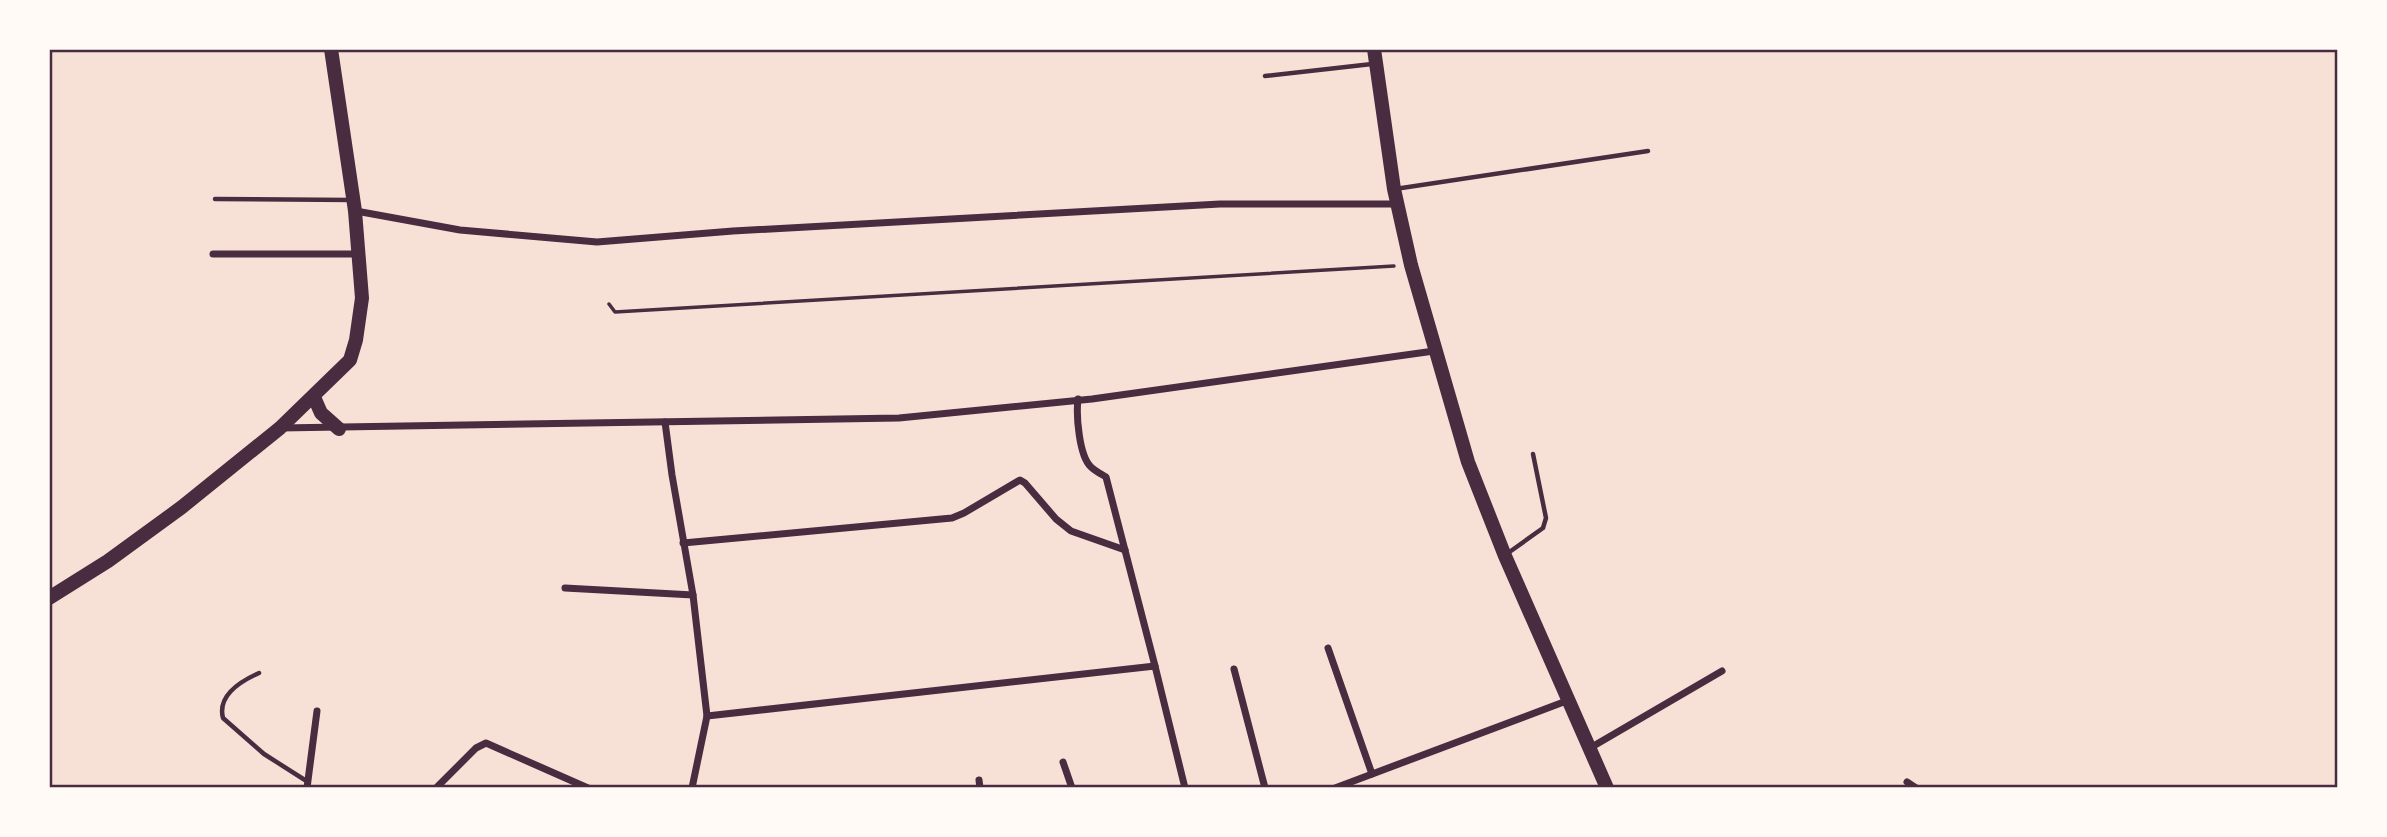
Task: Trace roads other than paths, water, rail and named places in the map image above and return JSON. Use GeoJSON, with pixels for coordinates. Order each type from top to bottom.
{"type":"FeatureCollection","features":[{"type":"Feature","properties":{"kind":"main road"},"geometry":{"type":"LineString","coordinates":[[49,598],[108,561],[280,429],[350,360],[362,298],[354,205],[331,49]]}},
{"type":"Feature","properties":{"kind":"main road"},"geometry":{"type":"LineString","coordinates":[[1375,57],[1394,189],[1410,265],[1468,462],[1505,556],[1607,788]]}},
{"type":"Feature","properties":{"kind":"main road"},"geometry":{"type":"LineString","coordinates":[[314,397],[321,413],[339,429]]}},
{"type":"Feature","properties":{"kind":"street"},"geometry":{"type":"LineString","coordinates":[[354,205],[460,230],[597,242],[746,230],[1220,204],[1398,204]]}},
{"type":"Feature","properties":{"kind":"street"},"geometry":{"type":"LineString","coordinates":[[213,254],[358,254]]}},
{"type":"Feature","properties":{"kind":"street"},"geometry":{"type":"LineString","coordinates":[[280,429],[899,418],[1078,399],[1434,351]]}},
{"type":"Feature","properties":{"kind":"street"},"geometry":{"type":"LineString","coordinates":[[1078,399],[1076,411],[1080,438],[1089,466],[1106,477],[1185,788]]}},
{"type":"Feature","properties":{"kind":"street"},"geometry":{"type":"LineString","coordinates":[[665,422],[693,595],[707,716],[692,788]]}},
{"type":"Feature","properties":{"kind":"street"},"geometry":{"type":"LineString","coordinates":[[683,543],[938,520],[964,513],[1020,480],[1026,483],[1056,519],[1071,531],[1125,550]]}},
{"type":"Feature","properties":{"kind":"street"},"geometry":{"type":"LineString","coordinates":[[565,589],[693,595]]}},
{"type":"Feature","properties":{"kind":"street"},"geometry":{"type":"LineString","coordinates":[[1328,648],[1371,774]]}},
{"type":"Feature","properties":{"kind":"street"},"geometry":{"type":"LineString","coordinates":[[707,716],[1154,667]]}},
{"type":"Feature","properties":{"kind":"street"},"geometry":{"type":"LineString","coordinates":[[1234,670],[1265,788]]}},
{"type":"Feature","properties":{"kind":"street"},"geometry":{"type":"LineString","coordinates":[[1589,748],[1722,671]]}},
{"type":"Feature","properties":{"kind":"street"},"geometry":{"type":"LineString","coordinates":[[1335,788],[1569,699]]}},
{"type":"Feature","properties":{"kind":"street"},"geometry":{"type":"LineString","coordinates":[[308,785],[317,711]]}},
{"type":"Feature","properties":{"kind":"street"},"geometry":{"type":"LineString","coordinates":[[436,788],[476,748],[486,743],[588,788]]}},
{"type":"Feature","properties":{"kind":"street"},"geometry":{"type":"LineString","coordinates":[[1063,762],[1072,788]]}},
{"type":"Feature","properties":{"kind":"street"},"geometry":{"type":"LineString","coordinates":[[1907,782],[1916,788]]}},
{"type":"Feature","properties":{"kind":"lane"},"geometry":{"type":"LineString","coordinates":[[1265,75],[1375,57]]}},
{"type":"Feature","properties":{"kind":"lane"},"geometry":{"type":"LineString","coordinates":[[1394,189],[1648,151]]}},
{"type":"Feature","properties":{"kind":"lane"},"geometry":{"type":"LineString","coordinates":[[215,199],[354,205]]}},
{"type":"Feature","properties":{"kind":"lane"},"geometry":{"type":"LineString","coordinates":[[1505,556],[1543,528],[1546,518],[1533,454]]}},
{"type":"Feature","properties":{"kind":"lane"},"geometry":{"type":"LineString","coordinates":[[259,673],[228,693],[222,705],[223,718],[264,754],[308,785]]}}]}
